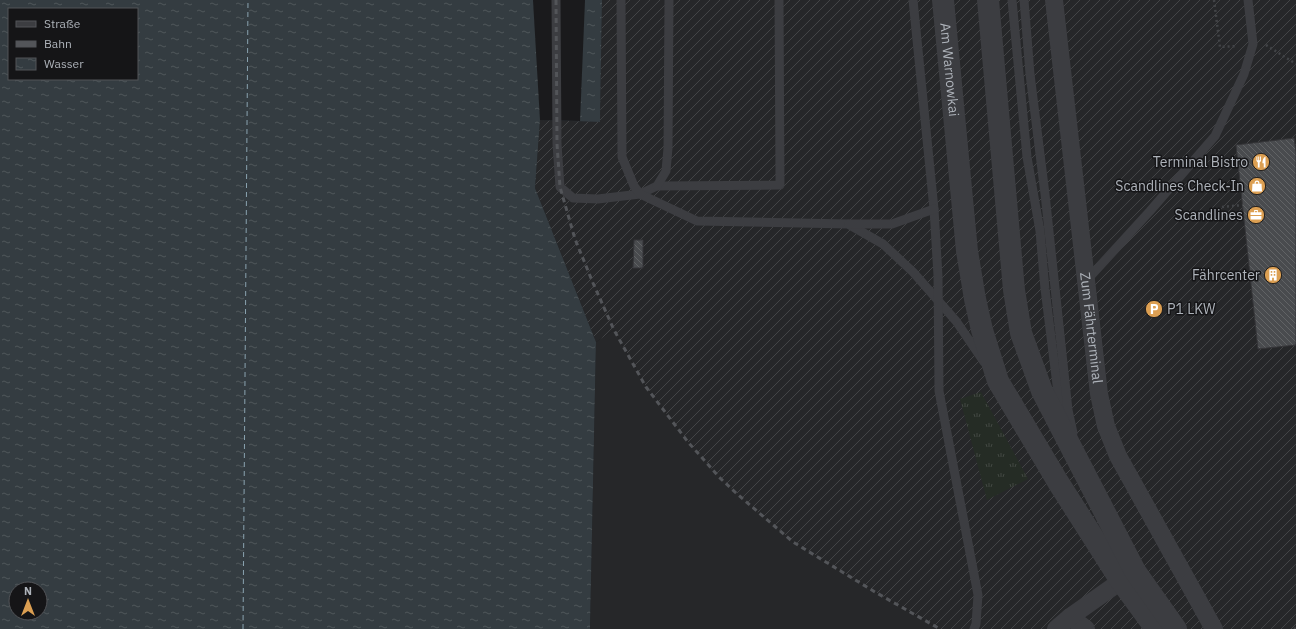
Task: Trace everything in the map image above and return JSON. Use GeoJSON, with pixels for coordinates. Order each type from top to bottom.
{"type":"FeatureCollection","features":[{"type":"Feature","properties":{"kind":"street","name":"Am Warnowkai"},"geometry":{"type":"LineString","coordinates":[[943,0],[967,251],[982,330],[998,381]]}},
{"type":"Feature","properties":{"kind":"street"},"geometry":{"type":"LineString","coordinates":[[988,0],[1014,290],[1021,333],[1042,391],[1079,462],[1128,576],[1156,629]]}},
{"type":"Feature","properties":{"kind":"street","name":"Zum Fährterminal"},"geometry":{"type":"LineString","coordinates":[[1054,0],[1099,394],[1106,426],[1118,456],[1214,629]]}},
{"type":"Feature","properties":{"kind":"street"},"geometry":{"type":"LineString","coordinates":[[998,381],[1058,482],[1128,576],[1176,629]]}},
{"type":"Feature","properties":{"kind":"street"},"geometry":{"type":"LineString","coordinates":[[1056,629],[1070,617],[1128,576]]}},
{"type":"Feature","properties":{"kind":"street"},"geometry":{"type":"LineString","coordinates":[[1070,617],[1086,629]]}},
{"type":"Feature","properties":{"kind":"lane"},"geometry":{"type":"LineString","coordinates":[[556,0],[557,144],[560,187],[573,198],[598,199],[640,194],[657,186],[780,185],[779,0]]}},
{"type":"Feature","properties":{"kind":"lane"},"geometry":{"type":"LineString","coordinates":[[621,0],[622,156],[634,186],[640,194],[697,221],[892,224],[934,209]]}},
{"type":"Feature","properties":{"kind":"lane"},"geometry":{"type":"LineString","coordinates":[[657,186],[666,171],[668,148],[669,0]]}},
{"type":"Feature","properties":{"kind":"lane"},"geometry":{"type":"LineString","coordinates":[[913,0],[934,209],[939,302],[939,391],[978,595],[976,624],[974,629]]}},
{"type":"Feature","properties":{"kind":"lane"},"geometry":{"type":"LineString","coordinates":[[1012,0],[1027,157],[1040,231],[1058,401],[1068,441]]}},
{"type":"Feature","properties":{"kind":"lane"},"geometry":{"type":"LineString","coordinates":[[1024,0],[1030,74],[1046,201],[1068,410],[1079,462]]}},
{"type":"Feature","properties":{"kind":"lane"},"geometry":{"type":"LineString","coordinates":[[1086,281],[1216,136],[1244,74],[1253,44],[1248,0]]}},
{"type":"Feature","properties":{"kind":"lane"},"geometry":{"type":"LineString","coordinates":[[848,224],[883,244],[913,272],[956,321],[998,381]]}},
{"type":"Feature","properties":{"kind":"path"},"geometry":{"type":"LineString","coordinates":[[1222,207],[1243,205]]}},
{"type":"Feature","properties":{"kind":"shaded area"},"geometry":{"type":"Polygon","coordinates":[[[602,0],[1296,0],[1296,629],[940,629],[875,592],[793,542],[756,511],[719,477],[688,442],[646,387],[614,330],[596,342],[535,188],[540,120],[600,122],[602,0]]]}},
{"type":"Feature","properties":{"kind":"shaded area"},"geometry":{"type":"Polygon","coordinates":[[[614,330],[646,387],[688,442],[793,542],[875,592],[940,629],[590,629],[596,342],[614,330]]]}},
{"type":"Feature","properties":{"kind":"green space"},"geometry":{"type":"Polygon","coordinates":[[[981,392],[1028,479],[987,500],[960,399],[981,392]]]}},
{"type":"Feature","properties":{"kind":"water"},"geometry":{"type":"Polygon","coordinates":[[[0,0],[602,0],[600,122],[540,120],[535,188],[596,342],[590,629],[0,629],[0,0]]]}},
{"type":"Feature","properties":{"kind":"pier"},"geometry":{"type":"Polygon","coordinates":[[[533,0],[585,0],[580,121],[540,120],[533,0]]]}},
{"type":"Feature","properties":{"kind":"building","name":"Fährcenter"},"geometry":{"type":"Polygon","coordinates":[[[1294,138],[1296,152],[1296,345],[1258,349],[1236,145],[1294,138]]]}},
{"type":"Feature","properties":{"kind":"building"},"geometry":{"type":"Polygon","coordinates":[[[634,240],[643,240],[643,268],[633,268],[634,240]]]}},
{"type":"Feature","properties":{"kind":"ferry route"},"geometry":{"type":"LineString","coordinates":[[243,629],[248,0]]}},
{"type":"Feature","properties":{"kind":"railway"},"geometry":{"type":"LineString","coordinates":[[556,0],[557,144],[560,187],[575,239],[593,283],[614,330],[646,387],[688,442],[719,477],[793,542],[875,592],[940,629]]}},
{"type":"Feature","properties":{"kind":"place","name":"Terminal Bistro"},"geometry":{"type":"Point","coordinates":[1261,162]}},
{"type":"Feature","properties":{"kind":"place","name":"Scandlines Check-In"},"geometry":{"type":"Point","coordinates":[1257,186]}},
{"type":"Feature","properties":{"kind":"place","name":"Scandlines"},"geometry":{"type":"Point","coordinates":[1256,215]}},
{"type":"Feature","properties":{"kind":"place","name":"Fährcenter"},"geometry":{"type":"Point","coordinates":[1273,275]}},
{"type":"Feature","properties":{"kind":"place","name":"P1 LKW"},"geometry":{"type":"Point","coordinates":[1154,309]}}]}
